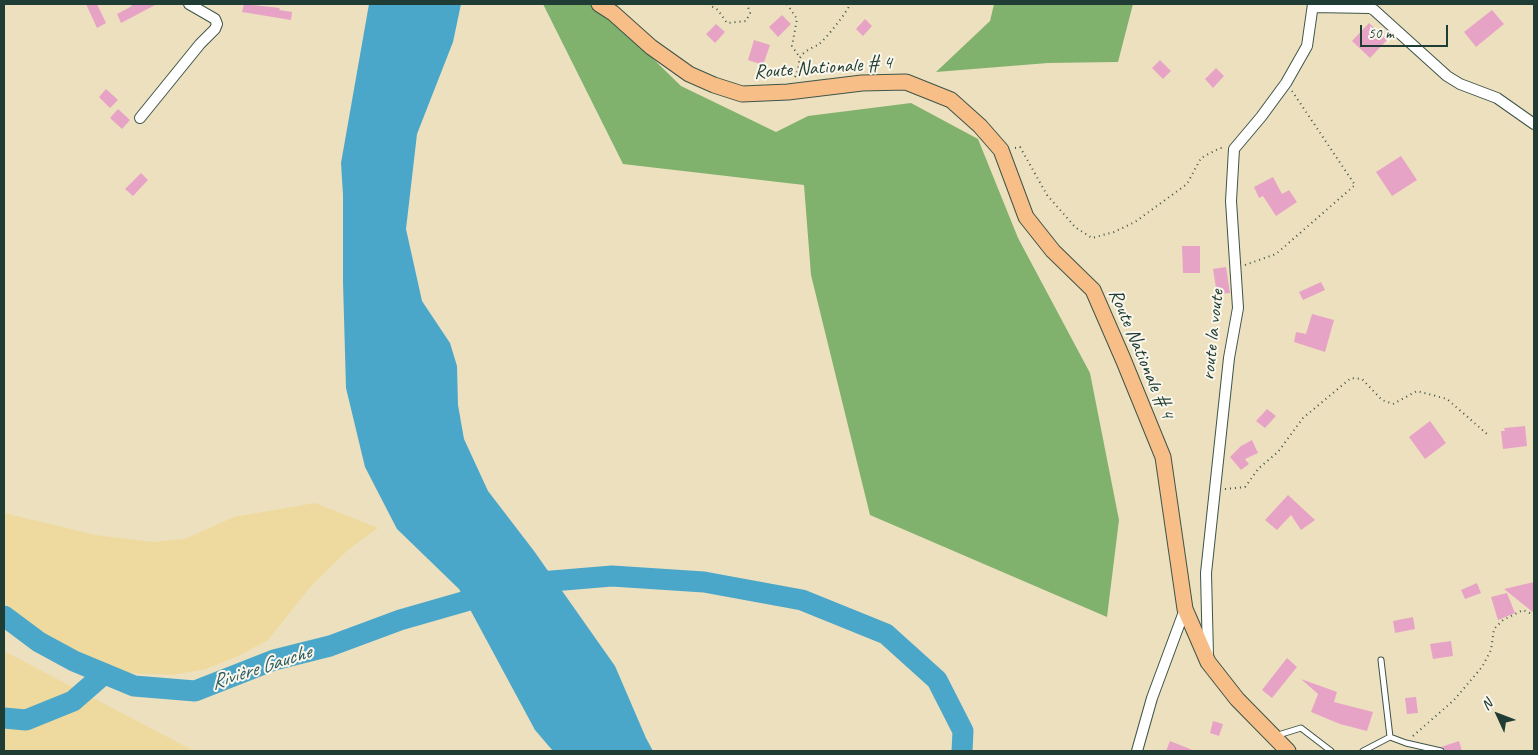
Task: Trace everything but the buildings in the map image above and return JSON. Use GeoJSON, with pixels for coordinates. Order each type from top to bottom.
{"type":"FeatureCollection","features":[{"type":"Feature","properties":{"kind":"main road","name":"Route Nationale # 4"},"geometry":{"type":"LineString","coordinates":[[598,4],[613,13],[651,47],[689,74],[742,94],[788,92],[862,83],[906,82],[951,100],[980,126],[1001,150],[1026,217],[1053,251],[1093,290],[1163,457],[1185,609],[1208,662],[1237,699],[1288,751]]}},
{"type":"Feature","properties":{"kind":"street"},"geometry":{"type":"LineString","coordinates":[[140,118],[217,24],[215,19],[189,4]]}},
{"type":"Feature","properties":{"kind":"street"},"geometry":{"type":"LineString","coordinates":[[1234,149],[1286,83],[1307,46],[1314,6],[1370,8],[1374,10],[1447,76],[1460,84],[1497,98],[1534,124]]}},
{"type":"Feature","properties":{"kind":"street","name":"route la voute"},"geometry":{"type":"LineString","coordinates":[[1208,662],[1206,573],[1229,358],[1238,308],[1231,201],[1234,149]]}},
{"type":"Feature","properties":{"kind":"street"},"geometry":{"type":"LineString","coordinates":[[1138,751],[1152,698],[1185,609]]}},
{"type":"Feature","properties":{"kind":"lane"},"geometry":{"type":"LineString","coordinates":[[1382,660],[1390,737]]}},
{"type":"Feature","properties":{"kind":"lane"},"geometry":{"type":"LineString","coordinates":[[1273,737],[1302,728],[1331,751]]}},
{"type":"Feature","properties":{"kind":"lane"},"geometry":{"type":"LineString","coordinates":[[1363,751],[1390,737],[1406,743],[1441,751]]}},
{"type":"Feature","properties":{"kind":"path"},"geometry":{"type":"LineString","coordinates":[[708,4],[718,10],[727,23],[746,21],[750,13],[747,4]]}},
{"type":"Feature","properties":{"kind":"path"},"geometry":{"type":"LineString","coordinates":[[787,4],[797,18],[792,46],[800,58]]}},
{"type":"Feature","properties":{"kind":"path"},"geometry":{"type":"LineString","coordinates":[[788,92],[799,70],[800,58],[806,51],[821,43],[844,16],[850,4]]}},
{"type":"Feature","properties":{"kind":"path"},"geometry":{"type":"LineString","coordinates":[[1235,268],[1276,254],[1354,185],[1286,83]]}},
{"type":"Feature","properties":{"kind":"path"},"geometry":{"type":"LineString","coordinates":[[1001,150],[1020,147],[1047,195],[1075,227],[1092,238],[1114,232],[1135,222],[1187,184],[1201,158],[1220,148],[1234,149]]}},
{"type":"Feature","properties":{"kind":"path"},"geometry":{"type":"LineString","coordinates":[[1215,490],[1244,487],[1259,468],[1278,452],[1303,418],[1351,378],[1362,379],[1382,400],[1393,404],[1417,391],[1447,399],[1487,434]]}},
{"type":"Feature","properties":{"kind":"path"},"geometry":{"type":"LineString","coordinates":[[1406,743],[1454,700],[1482,666],[1490,650],[1494,629],[1503,620],[1523,610],[1534,615]]}},
{"type":"Feature","properties":{"kind":"green space"},"geometry":{"type":"Polygon","coordinates":[[[543,4],[597,4],[681,86],[776,132],[808,116],[911,103],[978,139],[1018,238],[1090,373],[1119,520],[1107,617],[870,515],[811,275],[804,185],[623,164],[543,4]]]}},
{"type":"Feature","properties":{"kind":"green space"},"geometry":{"type":"Polygon","coordinates":[[[994,4],[1133,4],[1118,62],[1048,63],[936,72],[990,21],[994,4]]]}},
{"type":"Feature","properties":{"kind":"sand"},"geometry":{"type":"Polygon","coordinates":[[[315,503],[378,528],[349,549],[311,586],[268,640],[238,656],[206,669],[173,675],[127,673],[78,660],[9,609],[4,601],[4,513],[95,535],[153,542],[185,539],[234,517],[315,503]]]}},
{"type":"Feature","properties":{"kind":"sand"},"geometry":{"type":"Polygon","coordinates":[[[4,651],[194,751],[4,751],[4,651]]]}},
{"type":"Feature","properties":{"kind":"water"},"geometry":{"type":"Polygon","coordinates":[[[369,4],[461,4],[453,42],[417,134],[406,229],[422,301],[450,343],[457,366],[458,405],[464,439],[488,491],[534,551],[615,666],[653,751],[553,751],[535,730],[459,589],[397,529],[365,467],[346,388],[341,163],[369,4]]]}},
{"type":"Feature","properties":{"kind":"waterway"},"geometry":{"type":"LineString","coordinates":[[528,583],[612,576],[704,582],[802,600],[886,634],[937,680],[963,731],[962,751]]}},
{"type":"Feature","properties":{"kind":"waterway","name":"Rivière Gauche"},"geometry":{"type":"LineString","coordinates":[[4,616],[39,642],[74,661],[134,686],[195,691],[274,660],[330,646],[400,620],[494,593]]}},
{"type":"Feature","properties":{"kind":"waterway"},"geometry":{"type":"LineString","coordinates":[[4,718],[26,720],[73,701],[104,674]]}}]}
